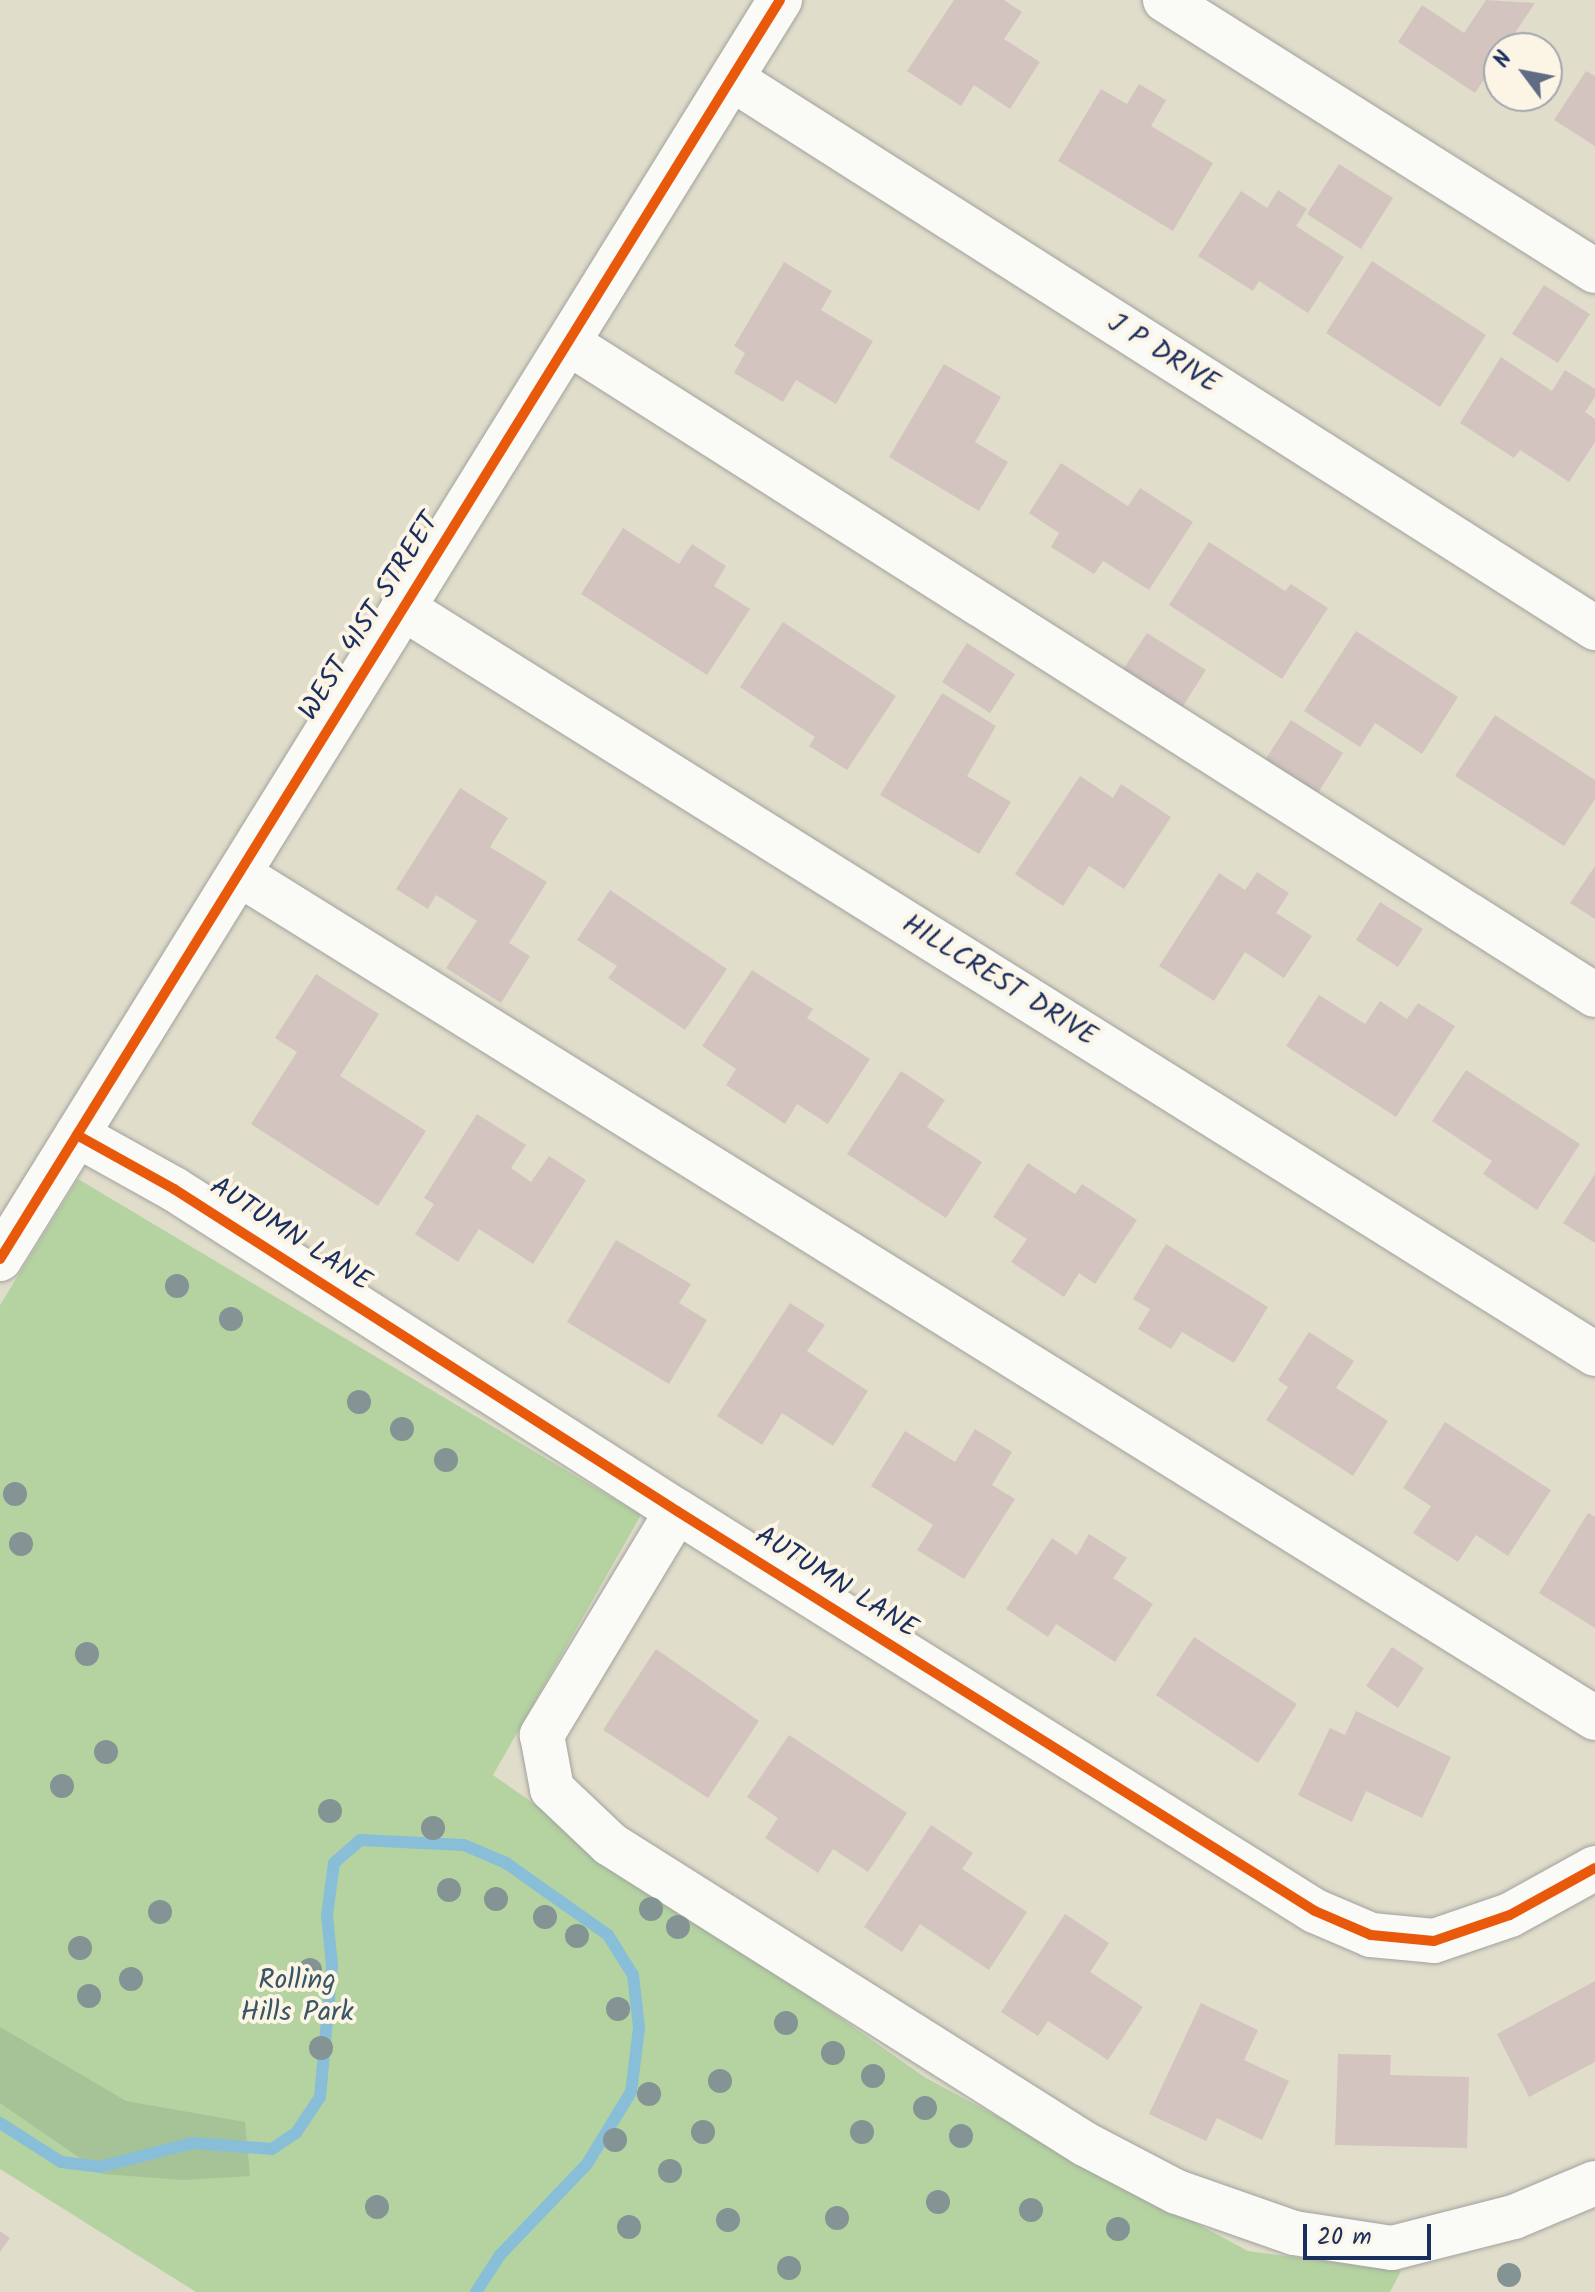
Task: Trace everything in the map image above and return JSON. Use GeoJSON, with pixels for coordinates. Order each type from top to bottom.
{"type":"FeatureCollection","features":[{"type":"Feature","properties":{"kind":"street","name":"WEST 41ST STREET"},"geometry":{"type":"LineString","coordinates":[[0,1259],[570,344],[780,0]]}},
{"type":"Feature","properties":{"kind":"street"},"geometry":{"type":"LineString","coordinates":[[1165,0],[1595,271]]}},
{"type":"Feature","properties":{"kind":"street","name":"J P DRIVE"},"geometry":{"type":"LineString","coordinates":[[732,79],[1595,628]]}},
{"type":"Feature","properties":{"kind":"street"},"geometry":{"type":"LineString","coordinates":[[570,344],[1595,995]]}},
{"type":"Feature","properties":{"kind":"street","name":"HILLCREST DRIVE"},"geometry":{"type":"LineString","coordinates":[[403,608],[1595,1354]]}},
{"type":"Feature","properties":{"kind":"street"},"geometry":{"type":"LineString","coordinates":[[239,874],[1595,1718]]}},
{"type":"Feature","properties":{"kind":"street","name":"AUTUMN LANE"},"geometry":{"type":"LineString","coordinates":[[77,1135],[174,1189],[677,1511],[1315,1911],[1371,1935],[1434,1941],[1510,1915],[1595,1868]]}},
{"type":"Feature","properties":{"kind":"street"},"geometry":{"type":"LineString","coordinates":[[677,1511],[542,1735],[552,1789],[610,1844],[1085,2144],[1177,2192],[1294,2233],[1392,2248],[1514,2217],[1595,2183]]}},
{"type":"Feature","properties":{"kind":"green space","name":"Rolling Hills Park"},"geometry":{"type":"Polygon","coordinates":[[[78,1179],[641,1515],[493,1775],[926,2078],[1248,2251],[1401,2271],[1390,2292],[196,2292],[0,2169],[0,1305],[78,1179]]]}},
{"type":"Feature","properties":{"kind":"green space"},"geometry":{"type":"Polygon","coordinates":[[[0,2027],[126,2101],[245,2122],[250,2176],[183,2180],[103,2174],[0,2103],[0,2027]]]}},
{"type":"Feature","properties":{"kind":"building"},"geometry":{"type":"Polygon","coordinates":[[[954,0],[1004,0],[1022,12],[1004,39],[1040,62],[1010,109],[974,85],[961,106],[907,71],[954,0]]]}},
{"type":"Feature","properties":{"kind":"building"},"geometry":{"type":"Polygon","coordinates":[[[1486,0],[1535,3],[1516,32],[1483,32],[1483,81],[1475,93],[1398,42],[1422,5],[1464,33],[1486,0]]]}},
{"type":"Feature","properties":{"kind":"building"},"geometry":{"type":"Polygon","coordinates":[[[1586,71],[1595,76],[1595,146],[1554,120],[1559,112],[1563,112],[1563,106],[1586,71]]]}},
{"type":"Feature","properties":{"kind":"building"},"geometry":{"type":"Polygon","coordinates":[[[1139,84],[1166,100],[1151,126],[1213,163],[1173,231],[1058,161],[1101,89],[1127,104],[1139,84]]]}},
{"type":"Feature","properties":{"kind":"building"},"geometry":{"type":"Polygon","coordinates":[[[1339,164],[1393,198],[1361,249],[1307,214],[1339,164]]]}},
{"type":"Feature","properties":{"kind":"building"},"geometry":{"type":"Polygon","coordinates":[[[1278,190],[1307,209],[1296,226],[1344,257],[1308,313],[1259,281],[1253,291],[1198,256],[1241,191],[1267,208],[1278,190]]]}},
{"type":"Feature","properties":{"kind":"building"},"geometry":{"type":"Polygon","coordinates":[[[1372,261],[1486,335],[1440,407],[1326,333],[1372,261]]]}},
{"type":"Feature","properties":{"kind":"building"},"geometry":{"type":"Polygon","coordinates":[[[784,262],[832,291],[821,310],[873,341],[836,404],[796,380],[783,402],[734,373],[745,353],[734,346],[784,262]]]}},
{"type":"Feature","properties":{"kind":"building"},"geometry":{"type":"Polygon","coordinates":[[[1544,285],[1590,314],[1558,363],[1512,334],[1544,285]]]}},
{"type":"Feature","properties":{"kind":"building"},"geometry":{"type":"Polygon","coordinates":[[[1501,357],[1552,391],[1565,370],[1595,389],[1595,397],[1585,412],[1595,419],[1595,442],[1569,482],[1520,450],[1514,458],[1460,423],[1501,357]]]}},
{"type":"Feature","properties":{"kind":"building"},"geometry":{"type":"Polygon","coordinates":[[[944,364],[1001,397],[975,442],[1008,462],[979,511],[889,457],[944,364]]]}},
{"type":"Feature","properties":{"kind":"building"},"geometry":{"type":"Polygon","coordinates":[[[1061,463],[1128,506],[1140,488],[1193,522],[1149,590],[1103,561],[1094,574],[1051,547],[1059,533],[1029,513],[1061,463]]]}},
{"type":"Feature","properties":{"kind":"building"},"geometry":{"type":"Polygon","coordinates":[[[623,528],[679,564],[692,544],[726,566],[714,586],[750,609],[707,675],[581,594],[623,528]]]}},
{"type":"Feature","properties":{"kind":"building"},"geometry":{"type":"Polygon","coordinates":[[[1209,542],[1285,591],[1291,584],[1328,608],[1282,679],[1169,605],[1209,542]]]}},
{"type":"Feature","properties":{"kind":"building"},"geometry":{"type":"Polygon","coordinates":[[[783,622],[896,696],[847,770],[809,746],[815,737],[740,687],[783,622]]]}},
{"type":"Feature","properties":{"kind":"building"},"geometry":{"type":"Polygon","coordinates":[[[1356,631],[1458,697],[1422,754],[1375,723],[1360,747],[1304,711],[1356,631]]]}},
{"type":"Feature","properties":{"kind":"building"},"geometry":{"type":"Polygon","coordinates":[[[1147,633],[1206,670],[1179,712],[1120,674],[1147,633]]]}},
{"type":"Feature","properties":{"kind":"building"},"geometry":{"type":"Polygon","coordinates":[[[967,643],[1015,674],[990,713],[942,682],[967,643]]]}},
{"type":"Feature","properties":{"kind":"building"},"geometry":{"type":"Polygon","coordinates":[[[942,693],[996,726],[967,776],[1011,802],[979,854],[880,795],[942,693]]]}},
{"type":"Feature","properties":{"kind":"building"},"geometry":{"type":"Polygon","coordinates":[[[1495,715],[1595,780],[1595,799],[1564,846],[1455,776],[1495,715]]]}},
{"type":"Feature","properties":{"kind":"building"},"geometry":{"type":"Polygon","coordinates":[[[1291,720],[1343,753],[1318,793],[1265,760],[1291,720]]]}},
{"type":"Feature","properties":{"kind":"building"},"geometry":{"type":"Polygon","coordinates":[[[1080,776],[1113,798],[1121,784],[1171,817],[1124,889],[1089,866],[1063,906],[1015,874],[1080,776]]]}},
{"type":"Feature","properties":{"kind":"building"},"geometry":{"type":"Polygon","coordinates":[[[460,788],[508,818],[490,847],[547,882],[509,943],[530,956],[501,1003],[446,968],[477,921],[436,895],[428,909],[396,889],[460,788]]]}},
{"type":"Feature","properties":{"kind":"building"},"geometry":{"type":"Polygon","coordinates":[[[1595,866],[1595,919],[1570,903],[1595,866]]]}},
{"type":"Feature","properties":{"kind":"building"},"geometry":{"type":"Polygon","coordinates":[[[1257,872],[1289,893],[1276,913],[1312,936],[1284,978],[1245,952],[1214,1001],[1159,966],[1219,873],[1245,890],[1257,872]]]}},
{"type":"Feature","properties":{"kind":"building"},"geometry":{"type":"Polygon","coordinates":[[[610,890],[727,969],[685,1030],[608,978],[617,966],[577,940],[610,890]]]}},
{"type":"Feature","properties":{"kind":"building"},"geometry":{"type":"Polygon","coordinates":[[[1380,902],[1423,929],[1398,967],[1356,940],[1380,902]]]}},
{"type":"Feature","properties":{"kind":"building"},"geometry":{"type":"Polygon","coordinates":[[[752,970],[813,1009],[807,1018],[870,1059],[828,1124],[797,1104],[785,1124],[726,1085],[736,1069],[702,1046],[752,970]]]}},
{"type":"Feature","properties":{"kind":"building"},"geometry":{"type":"Polygon","coordinates":[[[316,974],[379,1014],[340,1076],[426,1131],[378,1206],[251,1124],[297,1052],[275,1038],[316,974]]]}},
{"type":"Feature","properties":{"kind":"building"},"geometry":{"type":"Polygon","coordinates":[[[1319,995],[1365,1024],[1380,1001],[1407,1019],[1418,1003],[1455,1026],[1396,1117],[1286,1046],[1319,995]]]}},
{"type":"Feature","properties":{"kind":"building"},"geometry":{"type":"Polygon","coordinates":[[[1466,1070],[1580,1144],[1537,1210],[1483,1174],[1492,1161],[1432,1121],[1466,1070]]]}},
{"type":"Feature","properties":{"kind":"building"},"geometry":{"type":"Polygon","coordinates":[[[901,1071],[945,1100],[927,1127],[982,1162],[946,1218],[847,1154],[901,1071]]]}},
{"type":"Feature","properties":{"kind":"building"},"geometry":{"type":"Polygon","coordinates":[[[477,1114],[526,1145],[511,1168],[531,1182],[549,1156],[586,1180],[533,1264],[479,1229],[458,1262],[415,1234],[434,1204],[424,1198],[477,1114]]]}},
{"type":"Feature","properties":{"kind":"building"},"geometry":{"type":"Polygon","coordinates":[[[1028,1163],[1075,1194],[1082,1184],[1137,1220],[1095,1284],[1079,1273],[1064,1297],[1011,1262],[1027,1239],[993,1217],[1028,1163]]]}},
{"type":"Feature","properties":{"kind":"building"},"geometry":{"type":"Polygon","coordinates":[[[1595,1174],[1595,1243],[1563,1223],[1595,1174]]]}},
{"type":"Feature","properties":{"kind":"building"},"geometry":{"type":"Polygon","coordinates":[[[616,1240],[691,1284],[679,1303],[707,1320],[669,1384],[567,1322],[616,1240]]]}},
{"type":"Feature","properties":{"kind":"building"},"geometry":{"type":"Polygon","coordinates":[[[1166,1244],[1268,1307],[1234,1363],[1182,1332],[1171,1349],[1138,1329],[1150,1309],[1133,1299],[1166,1244]]]}},
{"type":"Feature","properties":{"kind":"building"},"geometry":{"type":"Polygon","coordinates":[[[790,1303],[825,1325],[807,1351],[868,1391],[833,1446],[782,1413],[762,1445],[717,1416],[790,1303]]]}},
{"type":"Feature","properties":{"kind":"building"},"geometry":{"type":"Polygon","coordinates":[[[1309,1332],[1354,1361],[1336,1388],[1388,1421],[1353,1476],[1266,1420],[1288,1387],[1278,1380],[1309,1332]]]}},
{"type":"Feature","properties":{"kind":"building"},"geometry":{"type":"Polygon","coordinates":[[[1445,1422],[1551,1490],[1508,1556],[1476,1535],[1458,1562],[1413,1533],[1431,1506],[1403,1488],[1445,1422]]]}},
{"type":"Feature","properties":{"kind":"building"},"geometry":{"type":"Polygon","coordinates":[[[975,1429],[1012,1452],[992,1485],[1015,1499],[964,1579],[917,1550],[933,1525],[871,1486],[905,1431],[955,1462],[975,1429]]]}},
{"type":"Feature","properties":{"kind":"building"},"geometry":{"type":"Polygon","coordinates":[[[1588,1513],[1595,1517],[1595,1628],[1539,1593],[1588,1513]]]}},
{"type":"Feature","properties":{"kind":"building"},"geometry":{"type":"Polygon","coordinates":[[[1089,1534],[1127,1558],[1113,1578],[1153,1604],[1115,1662],[1056,1624],[1048,1637],[1006,1609],[1052,1538],[1077,1555],[1089,1534]]]}},
{"type":"Feature","properties":{"kind":"building"},"geometry":{"type":"Polygon","coordinates":[[[1194,1637],[1297,1704],[1258,1763],[1156,1695],[1194,1637]]]}},
{"type":"Feature","properties":{"kind":"building"},"geometry":{"type":"Polygon","coordinates":[[[1392,1647],[1424,1668],[1398,1708],[1366,1686],[1392,1647]]]}},
{"type":"Feature","properties":{"kind":"building"},"geometry":{"type":"Polygon","coordinates":[[[656,1649],[759,1721],[708,1798],[603,1730],[656,1649]]]}},
{"type":"Feature","properties":{"kind":"building"},"geometry":{"type":"Polygon","coordinates":[[[1356,1711],[1451,1757],[1422,1818],[1366,1791],[1352,1822],[1298,1795],[1330,1728],[1345,1735],[1356,1711]]]}},
{"type":"Feature","properties":{"kind":"building"},"geometry":{"type":"Polygon","coordinates":[[[789,1735],[907,1813],[868,1872],[833,1849],[818,1873],[765,1838],[778,1818],[747,1797],[789,1735]]]}},
{"type":"Feature","properties":{"kind":"building"},"geometry":{"type":"Polygon","coordinates":[[[931,1825],[973,1853],[962,1869],[1027,1912],[989,1970],[920,1924],[902,1952],[864,1927],[931,1825]]]}},
{"type":"Feature","properties":{"kind":"building"},"geometry":{"type":"Polygon","coordinates":[[[1065,1914],[1109,1943],[1090,1972],[1143,2007],[1108,2060],[1048,2021],[1038,2036],[1001,2012],[1065,1914]]]}},
{"type":"Feature","properties":{"kind":"building"},"geometry":{"type":"Polygon","coordinates":[[[1595,1981],[1595,2062],[1529,2097],[1497,2034],[1595,1981]]]}},
{"type":"Feature","properties":{"kind":"building"},"geometry":{"type":"Polygon","coordinates":[[[1201,2003],[1258,2030],[1244,2060],[1289,2081],[1262,2140],[1217,2118],[1206,2141],[1149,2114],[1201,2003]]]}},
{"type":"Feature","properties":{"kind":"building"},"geometry":{"type":"Polygon","coordinates":[[[1338,2054],[1391,2055],[1390,2075],[1469,2077],[1467,2148],[1335,2145],[1338,2054]]]}},
{"type":"Feature","properties":{"kind":"building"},"geometry":{"type":"Polygon","coordinates":[[[0,2231],[10,2238],[0,2252],[0,2231]]]}},
{"type":"Feature","properties":{"kind":"waterway"},"geometry":{"type":"LineString","coordinates":[[0,2123],[61,2162],[99,2167],[193,2143],[272,2149],[296,2133],[320,2097],[332,1966],[327,1915],[334,1863],[360,1840],[464,1845],[506,1863],[608,1935],[633,1975],[639,2028],[631,2092],[587,2164],[500,2255],[476,2292]]}},
{"type":"Feature","properties":{"kind":"cycle path"},"geometry":{"type":"LineString","coordinates":[[0,1259],[780,0]]}},
{"type":"Feature","properties":{"kind":"cycle path"},"geometry":{"type":"LineString","coordinates":[[77,1135],[174,1189],[677,1511],[1315,1911],[1371,1935],[1434,1941],[1510,1915],[1595,1868]]}}]}
